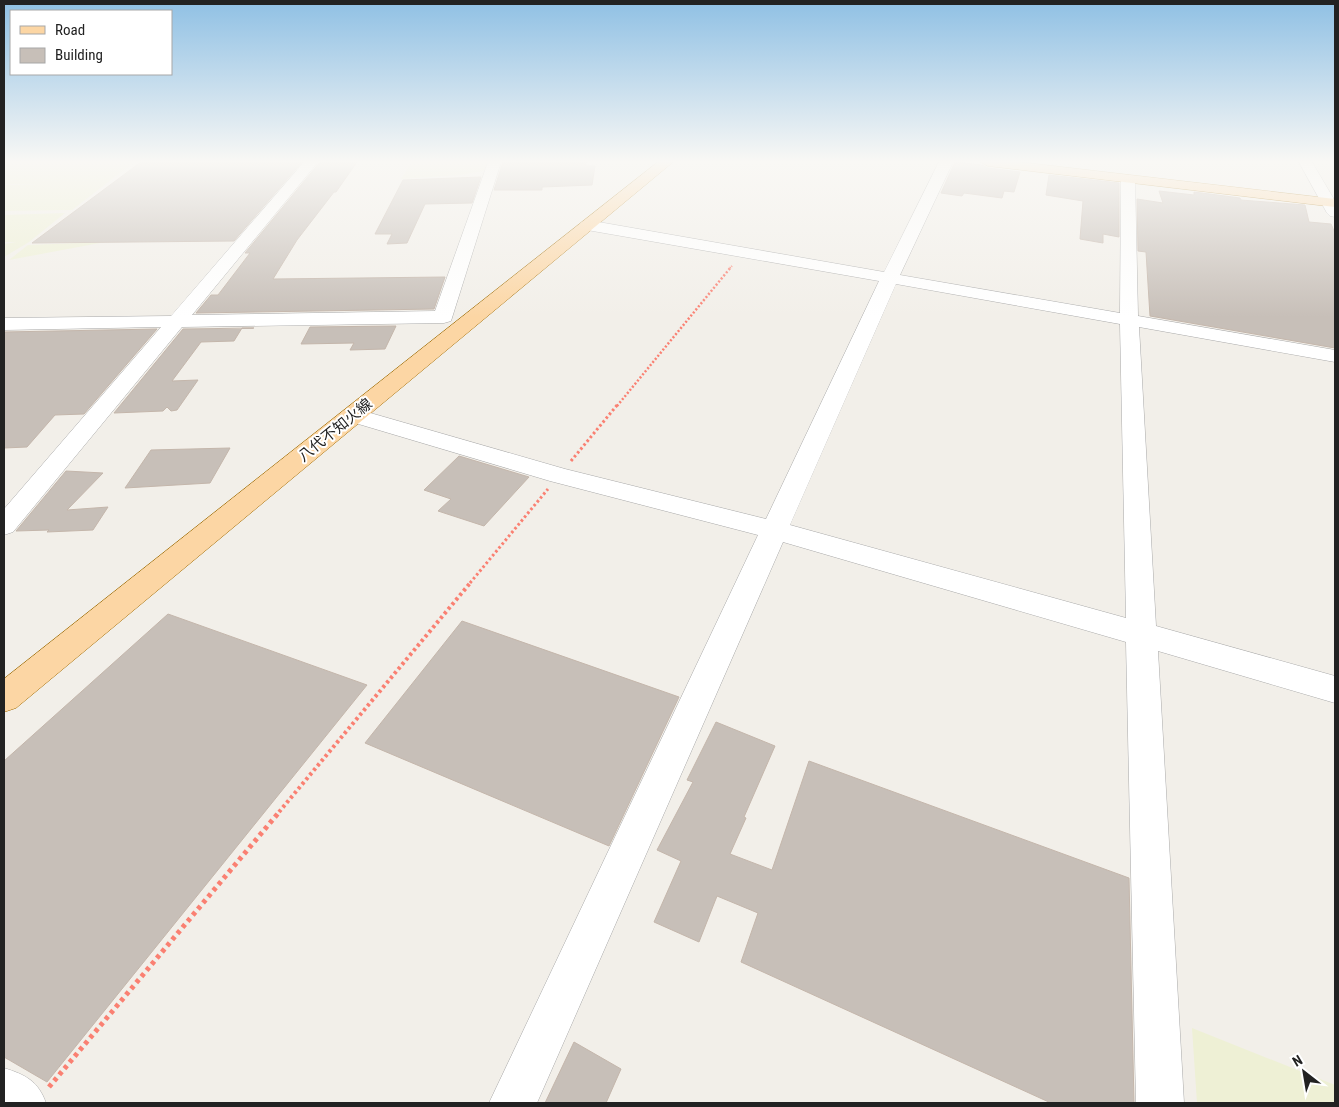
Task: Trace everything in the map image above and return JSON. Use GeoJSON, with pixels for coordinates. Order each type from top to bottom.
{"type":"FeatureCollection","features":[{"type":"Feature","properties":{"kind":"main road","name":"八代不知火線"},"geometry":{"type":"LineString","coordinates":[[4,698],[601,214]]}},
{"type":"Feature","properties":{"kind":"street"},"geometry":{"type":"LineString","coordinates":[[4,526],[268,214]]}},
{"type":"Feature","properties":{"kind":"street"},"geometry":{"type":"LineString","coordinates":[[4,324],[444,317],[444,310],[477,214]]}},
{"type":"Feature","properties":{"kind":"street"},"geometry":{"type":"LineString","coordinates":[[513,1103],[890,277],[921,214]]}},
{"type":"Feature","properties":{"kind":"street"},"geometry":{"type":"LineString","coordinates":[[1128,214],[1129,321],[1143,635],[1160,1103]]}},
{"type":"Feature","properties":{"kind":"street"},"geometry":{"type":"LineString","coordinates":[[587,225],[1335,356]]}},
{"type":"Feature","properties":{"kind":"street"},"geometry":{"type":"LineString","coordinates":[[353,415],[559,475],[774,530],[1335,689]]}},
{"type":"Feature","properties":{"kind":"street"},"geometry":{"type":"LineString","coordinates":[[4,1091],[35,1096]]}},
{"type":"Feature","properties":{"kind":"path"},"geometry":{"type":"LineString","coordinates":[[35,1096],[559,475],[743,252]]}},
{"type":"Feature","properties":{"kind":"green space"},"geometry":{"type":"Polygon","coordinates":[[[64,214],[29,242],[4,257],[4,244],[16,242],[4,242],[4,215],[64,214]]]}},
{"type":"Feature","properties":{"kind":"green space"},"geometry":{"type":"Polygon","coordinates":[[[105,242],[9,260],[28,245],[105,242]]]}},
{"type":"Feature","properties":{"kind":"green space"},"geometry":{"type":"Polygon","coordinates":[[[1192,1028],[1335,1085],[1335,1103],[1197,1103],[1192,1028]]]}},
{"type":"Feature","properties":{"kind":"building"},"geometry":{"type":"Polygon","coordinates":[[[71,214],[258,214],[234,241],[32,243],[71,214]]]}},
{"type":"Feature","properties":{"kind":"building"},"geometry":{"type":"Polygon","coordinates":[[[277,214],[317,214],[297,240],[273,279],[445,277],[434,309],[196,313],[211,295],[218,295],[250,253],[245,253],[277,214]]]}},
{"type":"Feature","properties":{"kind":"building"},"geometry":{"type":"Polygon","coordinates":[[[386,214],[421,214],[407,243],[387,244],[392,234],[375,234],[386,214]]]}},
{"type":"Feature","properties":{"kind":"building"},"geometry":{"type":"Polygon","coordinates":[[[1082,214],[1119,214],[1119,237],[1103,234],[1103,243],[1080,239],[1082,214]]]}},
{"type":"Feature","properties":{"kind":"building"},"geometry":{"type":"Polygon","coordinates":[[[1137,214],[1307,214],[1309,222],[1331,224],[1335,233],[1335,348],[1150,316],[1146,252],[1138,251],[1137,214]]]}},
{"type":"Feature","properties":{"kind":"building"},"geometry":{"type":"Polygon","coordinates":[[[396,326],[385,349],[350,350],[354,343],[301,344],[310,327],[396,326]]]}},
{"type":"Feature","properties":{"kind":"building"},"geometry":{"type":"Polygon","coordinates":[[[242,328],[234,341],[201,342],[172,381],[198,380],[177,410],[171,411],[167,407],[163,411],[114,413],[183,329],[242,328]]]}},
{"type":"Feature","properties":{"kind":"building"},"geometry":{"type":"Polygon","coordinates":[[[157,329],[84,414],[55,415],[27,447],[4,448],[4,332],[157,329]]]}},
{"type":"Feature","properties":{"kind":"building"},"geometry":{"type":"Polygon","coordinates":[[[230,448],[210,483],[125,488],[151,450],[230,448]]]}},
{"type":"Feature","properties":{"kind":"building"},"geometry":{"type":"Polygon","coordinates":[[[459,456],[529,477],[484,526],[438,511],[451,499],[424,490],[459,456]]]}},
{"type":"Feature","properties":{"kind":"building"},"geometry":{"type":"Polygon","coordinates":[[[66,471],[103,473],[67,510],[108,507],[93,530],[16,531],[66,471]]]}},
{"type":"Feature","properties":{"kind":"building"},"geometry":{"type":"Polygon","coordinates":[[[168,614],[367,685],[47,1082],[4,1057],[4,761],[168,614]]]}},
{"type":"Feature","properties":{"kind":"building"},"geometry":{"type":"Polygon","coordinates":[[[462,621],[679,697],[609,846],[365,743],[462,621]]]}},
{"type":"Feature","properties":{"kind":"building"},"geometry":{"type":"Polygon","coordinates":[[[716,722],[775,746],[730,854],[772,870],[809,761],[1129,878],[1134,1103],[1051,1103],[741,962],[758,913],[717,896],[699,942],[654,922],[681,861],[657,850],[693,782],[687,780],[716,722]]]}},
{"type":"Feature","properties":{"kind":"building"},"geometry":{"type":"Polygon","coordinates":[[[574,1042],[621,1069],[606,1103],[545,1103],[574,1042]]]}}]}
